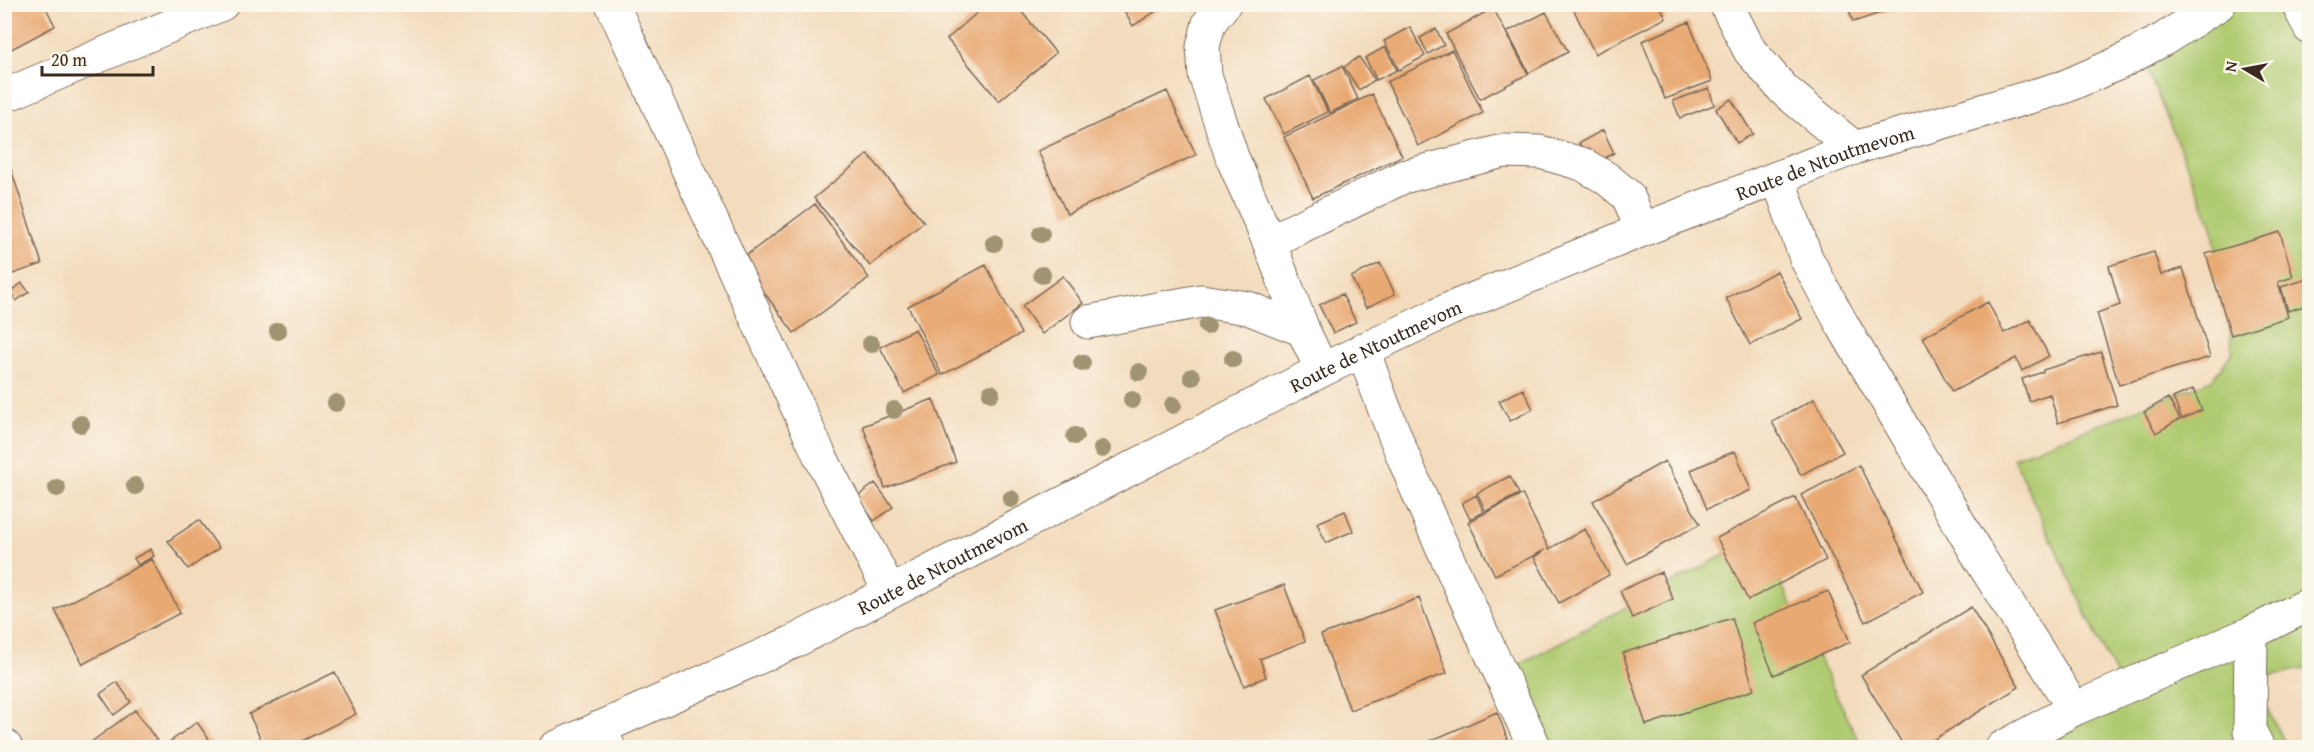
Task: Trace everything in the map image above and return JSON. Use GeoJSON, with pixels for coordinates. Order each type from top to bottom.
{"type":"FeatureCollection","features":[{"type":"Feature","properties":{"kind":"street"},"geometry":{"type":"LineString","coordinates":[[4,96],[222,4]]}},
{"type":"Feature","properties":{"kind":"street"},"geometry":{"type":"LineString","coordinates":[[612,4],[819,454],[890,592]]}},
{"type":"Feature","properties":{"kind":"street"},"geometry":{"type":"LineString","coordinates":[[1224,4],[1209,23],[1203,47],[1204,75],[1232,157],[1269,242],[1303,330],[1322,370]]}},
{"type":"Feature","properties":{"kind":"street"},"geometry":{"type":"LineString","coordinates":[[1726,4],[1750,51],[1784,90],[1854,148]]}},
{"type":"Feature","properties":{"kind":"street","name":"Route de Ntoutmevom"},"geometry":{"type":"LineString","coordinates":[[555,747],[604,738],[1363,349],[1450,309],[1642,230],[1854,148],[2064,87],[2119,63],[2164,39],[2219,4]]}},
{"type":"Feature","properties":{"kind":"street"},"geometry":{"type":"LineString","coordinates":[[2298,4],[2310,28]]}},
{"type":"Feature","properties":{"kind":"street"},"geometry":{"type":"LineString","coordinates":[[1269,242],[1403,177],[1503,151],[1540,152],[1582,164],[1606,178],[1628,196],[1642,230]]}},
{"type":"Feature","properties":{"kind":"street"},"geometry":{"type":"LineString","coordinates":[[1778,178],[1806,258],[1843,326],[1979,557],[2074,709]]}},
{"type":"Feature","properties":{"kind":"street"},"geometry":{"type":"LineString","coordinates":[[1088,322],[1201,301],[1248,308],[1303,330]]}},
{"type":"Feature","properties":{"kind":"street"},"geometry":{"type":"LineString","coordinates":[[1363,349],[1381,403],[1429,517],[1535,747]]}},
{"type":"Feature","properties":{"kind":"street"},"geometry":{"type":"LineString","coordinates":[[2002,747],[2074,709],[2252,633],[2310,604]]}},
{"type":"Feature","properties":{"kind":"street"},"geometry":{"type":"LineString","coordinates":[[2252,633],[2250,732],[2258,747]]}},
{"type":"Feature","properties":{"kind":"green space"},"geometry":{"type":"Polygon","coordinates":[[[2210,5],[2309,5],[2309,668],[2252,679],[2287,747],[2009,748],[2122,690],[2013,458],[2212,380],[2233,351],[2212,226],[2137,45],[2210,5]]]}},
{"type":"Feature","properties":{"kind":"green space"},"geometry":{"type":"Polygon","coordinates":[[[1758,537],[1862,747],[1529,747],[1495,677],[1758,537]]]}},
{"type":"Feature","properties":{"kind":"building"},"geometry":{"type":"Polygon","coordinates":[[[4,4],[44,4],[55,26],[4,53],[4,4]]]}},
{"type":"Feature","properties":{"kind":"building"},"geometry":{"type":"Polygon","coordinates":[[[987,4],[1015,4],[1056,53],[999,101],[947,39],[987,4]]]}},
{"type":"Feature","properties":{"kind":"building"},"geometry":{"type":"Polygon","coordinates":[[[1120,4],[1167,4],[1133,26],[1120,4]]]}},
{"type":"Feature","properties":{"kind":"building"},"geometry":{"type":"Polygon","coordinates":[[[1571,4],[1659,4],[1666,18],[1595,54],[1571,4]]]}},
{"type":"Feature","properties":{"kind":"building"},"geometry":{"type":"Polygon","coordinates":[[[1847,4],[1905,4],[1905,5],[1853,22],[1847,4]]]}},
{"type":"Feature","properties":{"kind":"building"},"geometry":{"type":"Polygon","coordinates":[[[1493,8],[1528,74],[1480,99],[1446,34],[1493,8]]]}},
{"type":"Feature","properties":{"kind":"building"},"geometry":{"type":"Polygon","coordinates":[[[1546,12],[1568,52],[1529,73],[1507,32],[1546,12]]]}},
{"type":"Feature","properties":{"kind":"building"},"geometry":{"type":"Polygon","coordinates":[[[1689,22],[1712,81],[1665,99],[1642,41],[1689,22]]]}},
{"type":"Feature","properties":{"kind":"building"},"geometry":{"type":"Polygon","coordinates":[[[1410,27],[1425,56],[1399,70],[1384,41],[1410,27]]]}},
{"type":"Feature","properties":{"kind":"building"},"geometry":{"type":"Polygon","coordinates":[[[1436,29],[1444,45],[1428,54],[1420,38],[1436,29]]]}},
{"type":"Feature","properties":{"kind":"building"},"geometry":{"type":"Polygon","coordinates":[[[1385,47],[1397,70],[1377,80],[1365,58],[1385,47]]]}},
{"type":"Feature","properties":{"kind":"building"},"geometry":{"type":"Polygon","coordinates":[[[1452,50],[1483,113],[1418,146],[1387,82],[1452,50]]]}},
{"type":"Feature","properties":{"kind":"building"},"geometry":{"type":"Polygon","coordinates":[[[1359,57],[1375,80],[1359,90],[1344,67],[1359,57]]]}},
{"type":"Feature","properties":{"kind":"building"},"geometry":{"type":"Polygon","coordinates":[[[1342,66],[1358,99],[1330,113],[1314,80],[1342,66]]]}},
{"type":"Feature","properties":{"kind":"building"},"geometry":{"type":"Polygon","coordinates":[[[1310,76],[1328,112],[1284,134],[1266,99],[1310,76]]]}},
{"type":"Feature","properties":{"kind":"building"},"geometry":{"type":"Polygon","coordinates":[[[1709,88],[1714,105],[1680,118],[1673,101],[1709,88]]]}},
{"type":"Feature","properties":{"kind":"building"},"geometry":{"type":"Polygon","coordinates":[[[1167,91],[1196,155],[1067,214],[1038,151],[1167,91]]]}},
{"type":"Feature","properties":{"kind":"building"},"geometry":{"type":"Polygon","coordinates":[[[1372,94],[1402,156],[1313,198],[1284,137],[1372,94]]]}},
{"type":"Feature","properties":{"kind":"building"},"geometry":{"type":"Polygon","coordinates":[[[1731,99],[1753,134],[1737,143],[1716,109],[1731,99]]]}},
{"type":"Feature","properties":{"kind":"building"},"geometry":{"type":"Polygon","coordinates":[[[1603,130],[1614,153],[1591,166],[1579,143],[1603,130]]]}},
{"type":"Feature","properties":{"kind":"building"},"geometry":{"type":"Polygon","coordinates":[[[868,154],[924,222],[870,266],[814,198],[868,154]]]}},
{"type":"Feature","properties":{"kind":"building"},"geometry":{"type":"Polygon","coordinates":[[[7,157],[42,264],[4,277],[4,158],[7,157]]]}},
{"type":"Feature","properties":{"kind":"building"},"geometry":{"type":"Polygon","coordinates":[[[815,204],[869,278],[794,333],[740,260],[815,204]]]}},
{"type":"Feature","properties":{"kind":"building"},"geometry":{"type":"Polygon","coordinates":[[[2280,232],[2293,277],[2278,282],[2288,317],[2231,335],[2206,254],[2280,232]]]}},
{"type":"Feature","properties":{"kind":"building"},"geometry":{"type":"Polygon","coordinates":[[[2154,252],[2161,275],[2183,268],[2210,357],[2119,385],[2097,313],[2120,305],[2109,266],[2154,252]]]}},
{"type":"Feature","properties":{"kind":"building"},"geometry":{"type":"Polygon","coordinates":[[[1380,263],[1395,294],[1366,308],[1351,277],[1380,263]]]}},
{"type":"Feature","properties":{"kind":"building"},"geometry":{"type":"Polygon","coordinates":[[[986,265],[1021,334],[942,375],[908,306],[986,265]]]}},
{"type":"Feature","properties":{"kind":"building"},"geometry":{"type":"Polygon","coordinates":[[[1777,271],[1802,319],[1750,345],[1726,298],[1777,271]]]}},
{"type":"Feature","properties":{"kind":"building"},"geometry":{"type":"Polygon","coordinates":[[[1063,276],[1083,303],[1042,334],[1022,306],[1063,276]]]}},
{"type":"Feature","properties":{"kind":"building"},"geometry":{"type":"Polygon","coordinates":[[[2308,279],[2310,304],[2288,311],[2281,287],[2308,279]]]}},
{"type":"Feature","properties":{"kind":"building"},"geometry":{"type":"Polygon","coordinates":[[[22,283],[29,292],[16,301],[10,292],[22,283]]]}},
{"type":"Feature","properties":{"kind":"building"},"geometry":{"type":"Polygon","coordinates":[[[1342,294],[1356,322],[1333,333],[1319,305],[1342,294]]]}},
{"type":"Feature","properties":{"kind":"building"},"geometry":{"type":"Polygon","coordinates":[[[1988,302],[2004,333],[2030,320],[2049,356],[2022,371],[2016,358],[1952,392],[1923,337],[1988,302]]]}},
{"type":"Feature","properties":{"kind":"building"},"geometry":{"type":"Polygon","coordinates":[[[915,329],[939,375],[904,393],[880,347],[915,329]]]}},
{"type":"Feature","properties":{"kind":"building"},"geometry":{"type":"Polygon","coordinates":[[[2101,352],[2117,405],[2058,423],[2050,394],[2029,401],[2022,379],[2101,352]]]}},
{"type":"Feature","properties":{"kind":"building"},"geometry":{"type":"Polygon","coordinates":[[[1523,389],[1533,409],[1510,421],[1499,401],[1523,389]]]}},
{"type":"Feature","properties":{"kind":"building"},"geometry":{"type":"Polygon","coordinates":[[[2193,389],[2202,410],[2182,419],[2173,398],[2193,389]]]}},
{"type":"Feature","properties":{"kind":"building"},"geometry":{"type":"Polygon","coordinates":[[[2168,398],[2180,419],[2156,433],[2144,412],[2168,398]]]}},
{"type":"Feature","properties":{"kind":"building"},"geometry":{"type":"Polygon","coordinates":[[[933,399],[956,462],[885,488],[863,426],[933,399]]]}},
{"type":"Feature","properties":{"kind":"building"},"geometry":{"type":"Polygon","coordinates":[[[1814,399],[1843,452],[1801,475],[1772,422],[1814,399]]]}},
{"type":"Feature","properties":{"kind":"building"},"geometry":{"type":"Polygon","coordinates":[[[1735,451],[1751,490],[1707,509],[1691,470],[1735,451]]]}},
{"type":"Feature","properties":{"kind":"building"},"geometry":{"type":"Polygon","coordinates":[[[1665,461],[1700,524],[1627,564],[1593,501],[1665,461]]]}},
{"type":"Feature","properties":{"kind":"building"},"geometry":{"type":"Polygon","coordinates":[[[1859,465],[1923,592],[1865,622],[1801,495],[1859,465]]]}},
{"type":"Feature","properties":{"kind":"building"},"geometry":{"type":"Polygon","coordinates":[[[1510,476],[1519,494],[1486,511],[1477,493],[1510,476]]]}},
{"type":"Feature","properties":{"kind":"building"},"geometry":{"type":"Polygon","coordinates":[[[875,483],[893,507],[874,521],[857,497],[875,483]]]}},
{"type":"Feature","properties":{"kind":"building"},"geometry":{"type":"Polygon","coordinates":[[[1522,494],[1549,549],[1585,529],[1609,575],[1559,603],[1534,557],[1545,550],[1495,575],[1468,522],[1522,494]]]}},
{"type":"Feature","properties":{"kind":"building"},"geometry":{"type":"Polygon","coordinates":[[[1476,495],[1484,512],[1470,519],[1462,503],[1476,495]]]}},
{"type":"Feature","properties":{"kind":"building"},"geometry":{"type":"Polygon","coordinates":[[[1795,497],[1826,560],[1748,600],[1717,538],[1795,497]]]}},
{"type":"Feature","properties":{"kind":"building"},"geometry":{"type":"Polygon","coordinates":[[[1345,511],[1353,531],[1326,543],[1317,523],[1345,511]]]}},
{"type":"Feature","properties":{"kind":"building"},"geometry":{"type":"Polygon","coordinates":[[[199,520],[219,548],[188,569],[168,541],[199,520]]]}},
{"type":"Feature","properties":{"kind":"building"},"geometry":{"type":"Polygon","coordinates":[[[151,549],[154,556],[138,565],[134,558],[151,549]]]}},
{"type":"Feature","properties":{"kind":"building"},"geometry":{"type":"Polygon","coordinates":[[[152,559],[180,613],[83,664],[55,610],[152,559]]]}},
{"type":"Feature","properties":{"kind":"building"},"geometry":{"type":"Polygon","coordinates":[[[1661,572],[1673,599],[1632,618],[1620,591],[1661,572]]]}},
{"type":"Feature","properties":{"kind":"building"},"geometry":{"type":"Polygon","coordinates":[[[1284,585],[1305,641],[1260,659],[1266,677],[1244,686],[1215,610],[1284,585]]]}},
{"type":"Feature","properties":{"kind":"building"},"geometry":{"type":"Polygon","coordinates":[[[1828,591],[1850,642],[1774,675],[1752,623],[1828,591]]]}},
{"type":"Feature","properties":{"kind":"building"},"geometry":{"type":"Polygon","coordinates":[[[1419,598],[1447,673],[1350,710],[1321,635],[1419,598]]]}},
{"type":"Feature","properties":{"kind":"building"},"geometry":{"type":"Polygon","coordinates":[[[1971,607],[2019,687],[1920,748],[1905,748],[1861,675],[1971,607]]]}},
{"type":"Feature","properties":{"kind":"building"},"geometry":{"type":"Polygon","coordinates":[[[1732,618],[1754,690],[1646,725],[1623,653],[1732,618]]]}},
{"type":"Feature","properties":{"kind":"building"},"geometry":{"type":"Polygon","coordinates":[[[335,672],[356,714],[288,748],[265,748],[249,714],[335,672]]]}},
{"type":"Feature","properties":{"kind":"building"},"geometry":{"type":"Polygon","coordinates":[[[117,682],[131,702],[114,715],[100,694],[117,682]]]}},
{"type":"Feature","properties":{"kind":"building"},"geometry":{"type":"Polygon","coordinates":[[[135,710],[162,748],[83,748],[135,710]]]}},
{"type":"Feature","properties":{"kind":"building"},"geometry":{"type":"Polygon","coordinates":[[[1497,712],[1511,748],[1414,748],[1497,712]]]}},
{"type":"Feature","properties":{"kind":"building"},"geometry":{"type":"Polygon","coordinates":[[[197,722],[215,748],[165,748],[164,746],[197,722]]]}}]}
